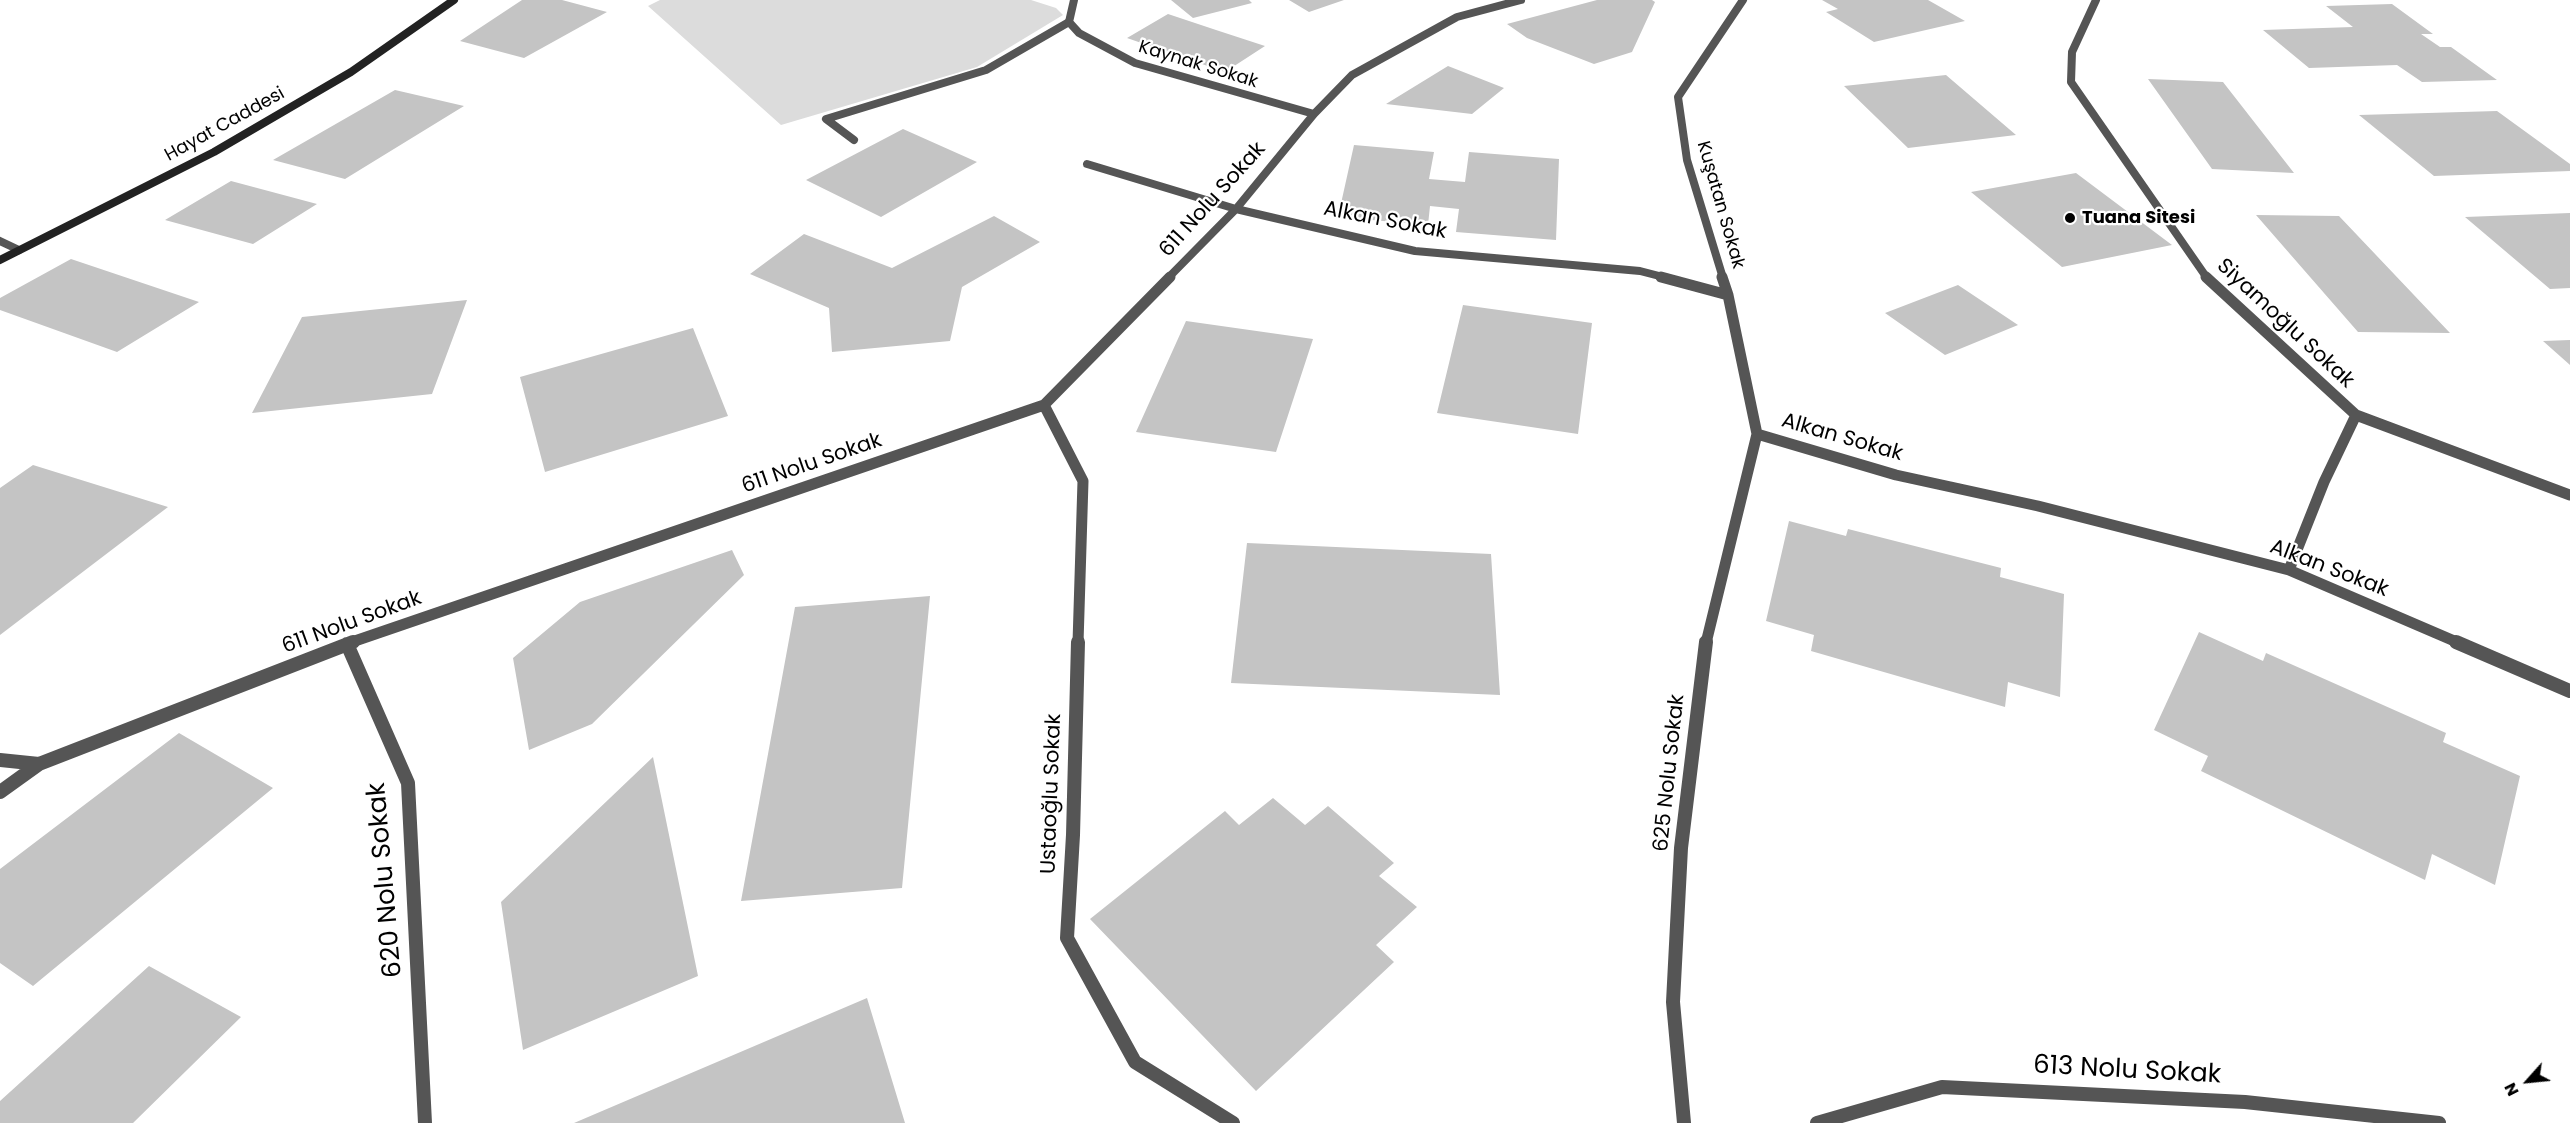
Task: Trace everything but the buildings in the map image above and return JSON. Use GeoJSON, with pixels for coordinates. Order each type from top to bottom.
{"type":"FeatureCollection","features":[{"type":"Feature","properties":{"kind":"street","name":"Hayat Caddesi"},"geometry":{"type":"LineString","coordinates":[[0,260],[214,152],[351,72],[454,0]]}},
{"type":"Feature","properties":{"kind":"street"},"geometry":{"type":"LineString","coordinates":[[854,140],[826,119],[986,70],[1069,22],[1074,0]]}},
{"type":"Feature","properties":{"kind":"street","name":"611 Nolu Sokak"},"geometry":{"type":"LineString","coordinates":[[0,792],[39,764],[347,644],[1044,405],[1236,209],[1314,114],[1352,75],[1457,17],[1521,0]]}},
{"type":"Feature","properties":{"kind":"street","name":"Kuşatan Sokak"},"geometry":{"type":"LineString","coordinates":[[1728,295],[1687,160],[1678,97],[1743,0]]}},
{"type":"Feature","properties":{"kind":"street","name":"Siyamoğlu Sokak"},"geometry":{"type":"LineString","coordinates":[[2096,0],[2072,52],[2071,82],[2209,281],[2356,415],[2570,495]]}},
{"type":"Feature","properties":{"kind":"street","name":"Kaynak Sokak"},"geometry":{"type":"LineString","coordinates":[[1069,22],[1079,33],[1135,63],[1314,114]]}},
{"type":"Feature","properties":{"kind":"street","name":"Alkan Sokak"},"geometry":{"type":"LineString","coordinates":[[1087,164],[1236,209],[1415,251],[1640,271],[1728,295],[1757,434],[1896,475],[2038,506],[2289,570],[2570,691]]}},
{"type":"Feature","properties":{"kind":"street"},"geometry":{"type":"LineString","coordinates":[[0,241],[19,250]]}},
{"type":"Feature","properties":{"kind":"street","name":"Ustaoğlu Sokak"},"geometry":{"type":"LineString","coordinates":[[1044,405],[1083,481],[1073,835],[1067,938],[1135,1062],[1233,1123]]}},
{"type":"Feature","properties":{"kind":"street"},"geometry":{"type":"LineString","coordinates":[[2289,570],[2324,482],[2356,415]]}},
{"type":"Feature","properties":{"kind":"street","name":"625 Nolu Sokak"},"geometry":{"type":"LineString","coordinates":[[1684,1123],[1673,1002],[1682,848],[1707,632],[1757,434]]}},
{"type":"Feature","properties":{"kind":"street","name":"620 Nolu Sokak"},"geometry":{"type":"LineString","coordinates":[[347,644],[408,783],[425,1123]]}},
{"type":"Feature","properties":{"kind":"street"},"geometry":{"type":"LineString","coordinates":[[0,760],[39,764]]}},
{"type":"Feature","properties":{"kind":"street","name":"613 Nolu Sokak"},"geometry":{"type":"LineString","coordinates":[[1816,1123],[1942,1087],[2245,1102],[2439,1123]]}},
{"type":"Feature","properties":{"kind":"shaded area"},"geometry":{"type":"Polygon","coordinates":[[[660,0],[1031,0],[1056,8],[1063,15],[977,67],[781,125],[648,6],[660,0]]]}},
{"type":"Feature","properties":{"kind":"place","name":"Tuana Sitesi"},"geometry":{"type":"Point","coordinates":[2070,218]}}]}
